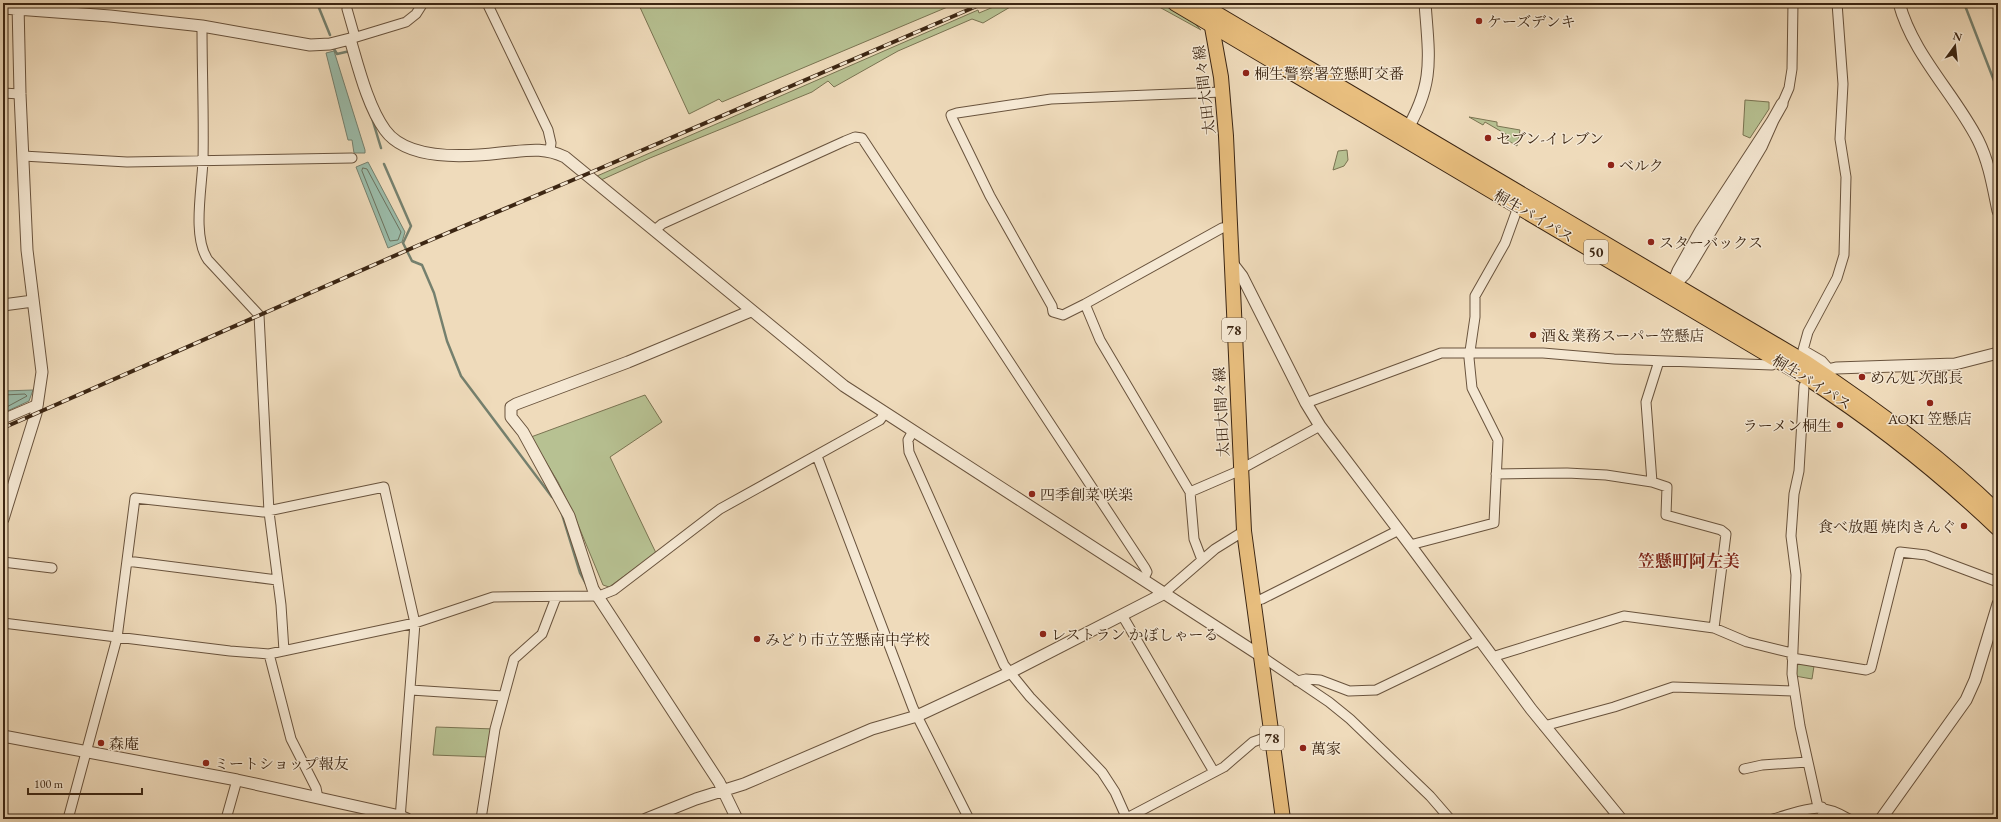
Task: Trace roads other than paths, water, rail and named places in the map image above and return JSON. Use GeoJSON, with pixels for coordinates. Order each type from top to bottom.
{"type":"FeatureCollection","features":[{"type":"Feature","properties":{"kind":"highway","name":"桐生バイパス"},"geometry":{"type":"LineString","coordinates":[[1175,3],[1207,10],[1405,133],[1671,290],[1778,360],[1818,372],[1873,422],[1941,476],[1998,528]]}},
{"type":"Feature","properties":{"kind":"highway","name":"桐生バイパス"},"geometry":{"type":"LineString","coordinates":[[1405,133],[1518,207],[1818,372],[1882,415],[1931,453],[1998,513]]}},
{"type":"Feature","properties":{"kind":"main road","name":"太田大間々線"},"geometry":{"type":"LineString","coordinates":[[1207,10],[1222,92],[1226,136],[1244,531],[1283,819]]}},
{"type":"Feature","properties":{"kind":"street"},"geometry":{"type":"LineString","coordinates":[[3,8],[18,6],[202,26],[310,45],[330,44],[406,22],[416,14],[423,3]]}},
{"type":"Feature","properties":{"kind":"street"},"geometry":{"type":"LineString","coordinates":[[487,3],[548,130],[551,143],[550,150]]}},
{"type":"Feature","properties":{"kind":"street"},"geometry":{"type":"LineString","coordinates":[[1405,133],[1419,109],[1428,77],[1429,66],[1425,3]]}},
{"type":"Feature","properties":{"kind":"street"},"geometry":{"type":"LineString","coordinates":[[1671,290],[1678,271],[1701,230],[1773,120],[1789,88],[1792,69],[1793,3]]}},
{"type":"Feature","properties":{"kind":"street"},"geometry":{"type":"LineString","coordinates":[[1823,819],[1808,762],[1793,691],[1792,655],[1796,575],[1791,536],[1794,494],[1799,470],[1804,386],[1818,372],[1822,361],[1803,350],[1802,347],[1808,332],[1837,278],[1844,255],[1846,177],[1840,139],[1844,84],[1837,3]]}},
{"type":"Feature","properties":{"kind":"street"},"geometry":{"type":"LineString","coordinates":[[1899,3],[1904,19],[1923,56],[1982,149],[1990,172],[1998,211]]}},
{"type":"Feature","properties":{"kind":"street"},"geometry":{"type":"LineString","coordinates":[[3,519],[38,404],[42,372],[27,250],[20,94],[18,6]]}},
{"type":"Feature","properties":{"kind":"street"},"geometry":{"type":"LineString","coordinates":[[347,9],[352,38],[363,82],[377,116],[385,130],[401,143],[418,150],[464,156],[550,150],[571,161],[751,311],[844,386],[885,414],[1261,656],[1350,719],[1430,796],[1450,819]]}},
{"type":"Feature","properties":{"kind":"street"},"geometry":{"type":"LineString","coordinates":[[202,26],[203,160],[200,215],[201,243],[204,254],[259,315],[269,512],[281,605],[284,650]]}},
{"type":"Feature","properties":{"kind":"street"},"geometry":{"type":"LineString","coordinates":[[1222,92],[1051,99],[952,115],[952,118],[990,196],[1052,306],[1053,312],[1062,315],[1085,304],[1222,228],[1230,227]]}},
{"type":"Feature","properties":{"kind":"street"},"geometry":{"type":"LineString","coordinates":[[3,93],[20,94]]}},
{"type":"Feature","properties":{"kind":"street"},"geometry":{"type":"LineString","coordinates":[[655,230],[662,224],[846,141],[855,138],[862,138],[867,143],[1062,444],[1145,568],[1147,572],[1143,580]]}},
{"type":"Feature","properties":{"kind":"street"},"geometry":{"type":"LineString","coordinates":[[23,156],[127,162],[352,158]]}},
{"type":"Feature","properties":{"kind":"street"},"geometry":{"type":"LineString","coordinates":[[1410,545],[1494,523],[1498,440],[1472,388],[1469,375],[1470,353],[1475,317],[1475,296],[1505,243],[1518,207]]}},
{"type":"Feature","properties":{"kind":"street"},"geometry":{"type":"LineString","coordinates":[[1232,262],[1242,276],[1306,403],[1320,426],[1544,726],[1619,818]]}},
{"type":"Feature","properties":{"kind":"street"},"geometry":{"type":"LineString","coordinates":[[3,305],[33,301]]}},
{"type":"Feature","properties":{"kind":"street"},"geometry":{"type":"LineString","coordinates":[[1085,304],[1100,340],[1190,492],[1194,539],[1202,560]]}},
{"type":"Feature","properties":{"kind":"street"},"geometry":{"type":"LineString","coordinates":[[737,819],[723,790],[599,596],[593,589],[569,516],[524,432],[511,417],[511,407],[521,401],[628,362],[751,311]]}},
{"type":"Feature","properties":{"kind":"street"},"geometry":{"type":"LineString","coordinates":[[1306,403],[1437,353],[1550,353],[1659,361],[1772,365],[1778,360]]}},
{"type":"Feature","properties":{"kind":"street"},"geometry":{"type":"LineString","coordinates":[[1818,372],[1955,364],[1998,353]]}},
{"type":"Feature","properties":{"kind":"street"},"geometry":{"type":"LineString","coordinates":[[1652,482],[1646,402],[1659,361]]}},
{"type":"Feature","properties":{"kind":"street"},"geometry":{"type":"LineString","coordinates":[[3,419],[38,404]]}},
{"type":"Feature","properties":{"kind":"street"},"geometry":{"type":"LineString","coordinates":[[3,623],[117,638],[269,654],[415,623],[492,597],[599,596],[614,590],[720,509],[880,420],[885,414]]}},
{"type":"Feature","properties":{"kind":"street"},"geometry":{"type":"LineString","coordinates":[[1190,492],[1241,468],[1320,426]]}},
{"type":"Feature","properties":{"kind":"street"},"geometry":{"type":"LineString","coordinates":[[913,431],[908,440],[909,452],[1009,672],[1094,762],[1115,792],[1126,819],[1224,767],[1253,742],[1272,735]]}},
{"type":"Feature","properties":{"kind":"street"},"geometry":{"type":"LineString","coordinates":[[817,456],[917,716],[969,819]]}},
{"type":"Feature","properties":{"kind":"street"},"geometry":{"type":"LineString","coordinates":[[1496,474],[1567,473],[1606,475],[1652,482],[1667,487],[1666,515],[1721,530],[1726,534],[1714,628]]}},
{"type":"Feature","properties":{"kind":"street"},"geometry":{"type":"LineString","coordinates":[[3,736],[86,752],[237,780],[402,818],[415,623],[384,487],[269,512],[135,498],[117,638],[86,752],[68,819]]}},
{"type":"Feature","properties":{"kind":"street"},"geometry":{"type":"LineString","coordinates":[[1253,601],[1262,599],[1399,530]]}},
{"type":"Feature","properties":{"kind":"street"},"geometry":{"type":"LineString","coordinates":[[646,819],[723,790],[744,784],[872,729],[917,716],[1009,672],[1163,594],[1224,542],[1244,531]]}},
{"type":"Feature","properties":{"kind":"street"},"geometry":{"type":"LineString","coordinates":[[1492,657],[1624,616],[1714,628],[1743,641],[1792,655],[1863,670],[1870,668],[1900,552],[1926,555],[1998,582]]}},
{"type":"Feature","properties":{"kind":"street"},"geometry":{"type":"LineString","coordinates":[[3,562],[52,568]]}},
{"type":"Feature","properties":{"kind":"street"},"geometry":{"type":"LineString","coordinates":[[127,562],[277,580]]}},
{"type":"Feature","properties":{"kind":"street"},"geometry":{"type":"LineString","coordinates":[[481,819],[494,737],[503,696],[514,659],[542,634],[554,600],[557,597]]}},
{"type":"Feature","properties":{"kind":"street"},"geometry":{"type":"LineString","coordinates":[[1881,819],[1966,700],[1975,680],[1998,604]]}},
{"type":"Feature","properties":{"kind":"street"},"geometry":{"type":"LineString","coordinates":[[1122,615],[1214,772]]}},
{"type":"Feature","properties":{"kind":"street"},"geometry":{"type":"LineString","coordinates":[[1297,681],[1306,679],[1320,680],[1349,691],[1376,690],[1480,640]]}},
{"type":"Feature","properties":{"kind":"street"},"geometry":{"type":"LineString","coordinates":[[269,654],[291,739],[316,788],[318,798]]}},
{"type":"Feature","properties":{"kind":"street"},"geometry":{"type":"LineString","coordinates":[[1544,726],[1614,707],[1673,687],[1793,691]]}},
{"type":"Feature","properties":{"kind":"street"},"geometry":{"type":"LineString","coordinates":[[411,690],[503,696]]}},
{"type":"Feature","properties":{"kind":"street"},"geometry":{"type":"LineString","coordinates":[[1744,769],[1762,765],[1808,762]]}},
{"type":"Feature","properties":{"kind":"street"},"geometry":{"type":"LineString","coordinates":[[226,819],[237,780]]}},
{"type":"Feature","properties":{"kind":"street"},"geometry":{"type":"LineString","coordinates":[[1773,819],[1820,807],[1836,811],[1849,819]]}},
{"type":"Feature","properties":{"kind":"water"},"geometry":{"type":"Polygon","coordinates":[[[334,51],[365,153],[354,153],[352,140],[348,140],[326,53],[334,51]]]}},
{"type":"Feature","properties":{"kind":"water"},"geometry":{"type":"Polygon","coordinates":[[[368,162],[405,232],[402,242],[388,248],[356,167],[368,162]]]}},
{"type":"Feature","properties":{"kind":"water"},"geometry":{"type":"Polygon","coordinates":[[[33,390],[29,401],[3,413],[3,391],[33,390]]]}},
{"type":"Feature","properties":{"kind":"waterway"},"geometry":{"type":"LineString","coordinates":[[317,3],[330,35]]}},
{"type":"Feature","properties":{"kind":"waterway"},"geometry":{"type":"LineString","coordinates":[[1964,3],[1998,91]]}},
{"type":"Feature","properties":{"kind":"waterway"},"geometry":{"type":"LineString","coordinates":[[334,49],[337,54],[350,51]]}},
{"type":"Feature","properties":{"kind":"waterway"},"geometry":{"type":"LineString","coordinates":[[371,115],[381,148]]}},
{"type":"Feature","properties":{"kind":"waterway"},"geometry":{"type":"LineString","coordinates":[[384,164],[411,226],[403,243],[412,261],[422,265],[434,293],[447,341],[461,376],[552,497]]}},
{"type":"Feature","properties":{"kind":"waterway"},"geometry":{"type":"LineString","coordinates":[[561,511],[580,573],[586,584]]}},
{"type":"Feature","properties":{"kind":"railway"},"geometry":{"type":"LineString","coordinates":[[3,428],[419,245],[984,3]]}},
{"type":"Feature","properties":{"kind":"place","name":"ケーズデンキ"},"geometry":{"type":"Point","coordinates":[1479,21]}},
{"type":"Feature","properties":{"kind":"place","name":"桐生警察署笠懸町交番"},"geometry":{"type":"Point","coordinates":[1246,73]}},
{"type":"Feature","properties":{"kind":"place","name":"セブン-イレブン"},"geometry":{"type":"Point","coordinates":[1488,138]}},
{"type":"Feature","properties":{"kind":"place","name":"ベルク"},"geometry":{"type":"Point","coordinates":[1611,165]}},
{"type":"Feature","properties":{"kind":"place","name":"スターバックス"},"geometry":{"type":"Point","coordinates":[1651,242]}},
{"type":"Feature","properties":{"kind":"place","name":"酒＆業務スーパー笠懸店"},"geometry":{"type":"Point","coordinates":[1533,335]}},
{"type":"Feature","properties":{"kind":"place","name":"めん処 次郎長"},"geometry":{"type":"Point","coordinates":[1862,377]}},
{"type":"Feature","properties":{"kind":"place","name":"AOKI 笠懸店"},"geometry":{"type":"Point","coordinates":[1930,403]}},
{"type":"Feature","properties":{"kind":"place","name":"ラーメン桐生"},"geometry":{"type":"Point","coordinates":[1840,425]}},
{"type":"Feature","properties":{"kind":"place","name":"四季創菜 咲楽"},"geometry":{"type":"Point","coordinates":[1032,494]}},
{"type":"Feature","properties":{"kind":"place","name":"食べ放題 焼肉きんぐ"},"geometry":{"type":"Point","coordinates":[1964,526]}},
{"type":"Feature","properties":{"kind":"place","name":"レストラン かぼしゃーる"},"geometry":{"type":"Point","coordinates":[1043,634]}},
{"type":"Feature","properties":{"kind":"place","name":"みどり市立笠懸南中学校"},"geometry":{"type":"Point","coordinates":[757,639]}},
{"type":"Feature","properties":{"kind":"place","name":"森庵"},"geometry":{"type":"Point","coordinates":[101,743]}},
{"type":"Feature","properties":{"kind":"place","name":"萬家"},"geometry":{"type":"Point","coordinates":[1303,748]}},
{"type":"Feature","properties":{"kind":"place","name":"ミートショップ報友"},"geometry":{"type":"Point","coordinates":[206,763]}},
{"type":"Feature","properties":{"kind":"district","name":"笠懸町阿左美"},"geometry":{"type":"Point","coordinates":[1689,561]}}]}
